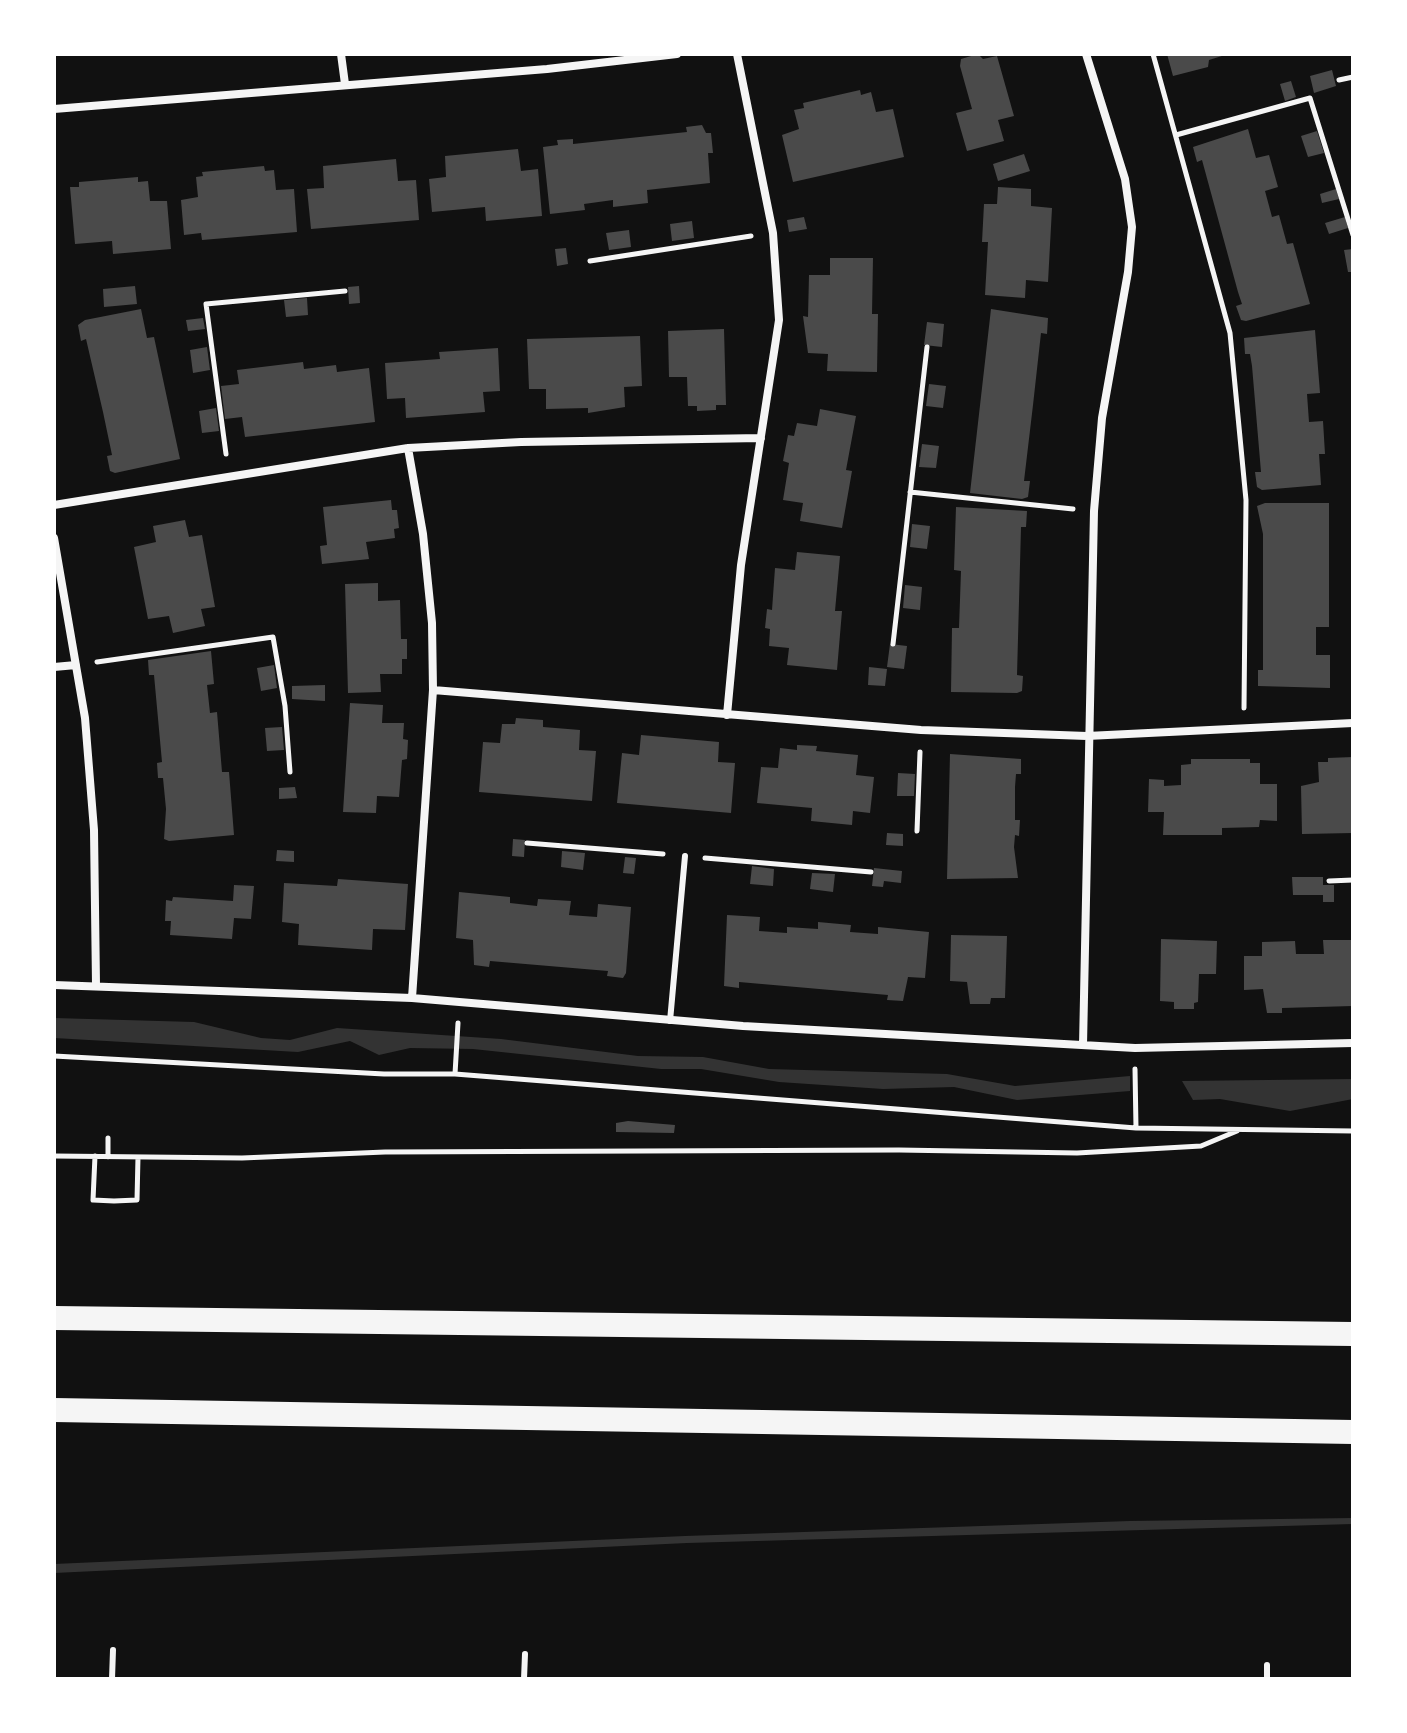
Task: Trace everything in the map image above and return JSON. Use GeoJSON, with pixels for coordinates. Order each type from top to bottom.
{"type":"FeatureCollection","features":[{"type":"Feature","properties":{"kind":"highway"},"geometry":{"type":"LineString","coordinates":[[54,1318],[1353,1334]]}},
{"type":"Feature","properties":{"kind":"highway"},"geometry":{"type":"LineString","coordinates":[[54,1410],[1353,1432]]}},
{"type":"Feature","properties":{"kind":"street"},"geometry":{"type":"LineString","coordinates":[[341,54],[345,84]]}},
{"type":"Feature","properties":{"kind":"street"},"geometry":{"type":"LineString","coordinates":[[54,109],[547,69],[677,54]]}},
{"type":"Feature","properties":{"kind":"street"},"geometry":{"type":"LineString","coordinates":[[727,715],[741,565],[779,320],[773,233],[737,54]]}},
{"type":"Feature","properties":{"kind":"street"},"geometry":{"type":"LineString","coordinates":[[1083,1045],[1094,511],[1102,418],[1128,272],[1132,227],[1125,179],[1086,54]]}},
{"type":"Feature","properties":{"kind":"street"},"geometry":{"type":"LineString","coordinates":[[54,505],[408,448],[521,442],[761,438]]}},
{"type":"Feature","properties":{"kind":"street"},"geometry":{"type":"LineString","coordinates":[[408,448],[425,547],[433,690],[412,998]]}},
{"type":"Feature","properties":{"kind":"street"},"geometry":{"type":"LineString","coordinates":[[54,538],[85,718],[94,830],[96,985]]}},
{"type":"Feature","properties":{"kind":"street"},"geometry":{"type":"LineString","coordinates":[[54,667],[76,665]]}},
{"type":"Feature","properties":{"kind":"street"},"geometry":{"type":"LineString","coordinates":[[433,690],[921,730],[1087,736],[1353,723]]}},
{"type":"Feature","properties":{"kind":"street"},"geometry":{"type":"LineString","coordinates":[[54,985],[412,998],[670,1021],[1135,1048],[1353,1043]]}},
{"type":"Feature","properties":{"kind":"lane"},"geometry":{"type":"LineString","coordinates":[[670,1021],[685,856]]}},
{"type":"Feature","properties":{"kind":"lane"},"geometry":{"type":"LineString","coordinates":[[112,1679],[113,1650]]}},
{"type":"Feature","properties":{"kind":"lane"},"geometry":{"type":"LineString","coordinates":[[524,1679],[525,1654]]}},
{"type":"Feature","properties":{"kind":"lane"},"geometry":{"type":"LineString","coordinates":[[1267,1665],[1267,1679]]}},
{"type":"Feature","properties":{"kind":"path"},"geometry":{"type":"LineString","coordinates":[[1153,54],[1230,333],[1246,500],[1244,729]]}},
{"type":"Feature","properties":{"kind":"path"},"geometry":{"type":"LineString","coordinates":[[1339,80],[1353,77]]}},
{"type":"Feature","properties":{"kind":"path"},"geometry":{"type":"LineString","coordinates":[[1175,135],[1310,98],[1353,235]]}},
{"type":"Feature","properties":{"kind":"path"},"geometry":{"type":"LineString","coordinates":[[590,261],[773,233]]}},
{"type":"Feature","properties":{"kind":"path"},"geometry":{"type":"LineString","coordinates":[[229,475],[206,304],[345,291]]}},
{"type":"Feature","properties":{"kind":"path"},"geometry":{"type":"LineString","coordinates":[[893,644],[927,347]]}},
{"type":"Feature","properties":{"kind":"path"},"geometry":{"type":"LineString","coordinates":[[910,492],[1094,511]]}},
{"type":"Feature","properties":{"kind":"path"},"geometry":{"type":"LineString","coordinates":[[76,665],[273,637],[285,706],[290,772]]}},
{"type":"Feature","properties":{"kind":"path"},"geometry":{"type":"LineString","coordinates":[[917,831],[921,730]]}},
{"type":"Feature","properties":{"kind":"path"},"geometry":{"type":"LineString","coordinates":[[1329,881],[1353,880]]}},
{"type":"Feature","properties":{"kind":"path"},"geometry":{"type":"LineString","coordinates":[[455,1074],[459,1019]]}},
{"type":"Feature","properties":{"kind":"path"},"geometry":{"type":"LineString","coordinates":[[54,1056],[384,1074],[455,1074],[1136,1128],[1353,1131]]}},
{"type":"Feature","properties":{"kind":"path"},"geometry":{"type":"LineString","coordinates":[[1135,1069],[1136,1128]]}},
{"type":"Feature","properties":{"kind":"path"},"geometry":{"type":"LineString","coordinates":[[54,1156],[414,1152],[1077,1153],[1201,1146],[1229,1137],[1238,1130]]}},
{"type":"Feature","properties":{"kind":"path"},"geometry":{"type":"LineString","coordinates":[[108,1138],[108,1157]]}},
{"type":"Feature","properties":{"kind":"path"},"geometry":{"type":"LineString","coordinates":[[95,1156],[93,1200],[114,1201],[137,1200],[138,1157]]}},
{"type":"Feature","properties":{"kind":"shaded area"},"geometry":{"type":"Polygon","coordinates":[[[54,1018],[194,1022],[261,1038],[290,1040],[337,1028],[501,1039],[638,1056],[703,1057],[769,1069],[947,1074],[1015,1086],[1130,1076],[1130,1091],[1017,1100],[954,1087],[883,1089],[779,1082],[701,1069],[661,1069],[473,1049],[410,1048],[379,1055],[350,1041],[298,1052],[54,1038],[54,1018]]]}},
{"type":"Feature","properties":{"kind":"shaded area"},"geometry":{"type":"Polygon","coordinates":[[[1353,1079],[1353,1099],[1290,1111],[1220,1099],[1193,1100],[1182,1081],[1353,1079]]]}},
{"type":"Feature","properties":{"kind":"shaded area"},"geometry":{"type":"Polygon","coordinates":[[[1353,1518],[1353,1524],[687,1543],[54,1573],[54,1564],[685,1536],[1130,1521],[1353,1518]]]}},
{"type":"Feature","properties":{"kind":"building"},"geometry":{"type":"Polygon","coordinates":[[[978,54],[983,59],[997,56],[1014,116],[998,120],[1004,141],[967,151],[956,113],[972,109],[960,66],[961,59],[978,54]]]}},
{"type":"Feature","properties":{"kind":"building"},"geometry":{"type":"Polygon","coordinates":[[[1167,54],[1225,55],[1209,60],[1208,67],[1173,76],[1167,54]]]}},
{"type":"Feature","properties":{"kind":"building"},"geometry":{"type":"Polygon","coordinates":[[[1332,70],[1336,86],[1314,93],[1310,76],[1332,70]]]}},
{"type":"Feature","properties":{"kind":"building"},"geometry":{"type":"Polygon","coordinates":[[[1291,81],[1296,97],[1285,101],[1280,84],[1291,81]]]}},
{"type":"Feature","properties":{"kind":"building"},"geometry":{"type":"Polygon","coordinates":[[[860,90],[861,95],[871,92],[876,112],[893,109],[904,157],[793,182],[782,135],[799,129],[794,110],[804,108],[803,103],[860,90]]]}},
{"type":"Feature","properties":{"kind":"building"},"geometry":{"type":"Polygon","coordinates":[[[702,125],[706,133],[711,133],[713,153],[708,153],[710,183],[647,190],[648,203],[613,207],[613,200],[584,204],[585,210],[550,214],[543,147],[558,145],[557,140],[573,139],[573,144],[687,132],[686,127],[702,125]]]}},
{"type":"Feature","properties":{"kind":"building"},"geometry":{"type":"Polygon","coordinates":[[[1248,129],[1256,158],[1269,155],[1278,187],[1265,191],[1272,217],[1279,215],[1287,244],[1293,243],[1310,304],[1246,321],[1241,320],[1236,306],[1242,304],[1202,160],[1197,162],[1193,147],[1248,129]]]}},
{"type":"Feature","properties":{"kind":"building"},"geometry":{"type":"Polygon","coordinates":[[[1317,131],[1324,153],[1308,157],[1301,136],[1317,131]]]}},
{"type":"Feature","properties":{"kind":"building"},"geometry":{"type":"Polygon","coordinates":[[[518,149],[521,171],[538,169],[542,216],[486,221],[485,207],[432,212],[429,179],[446,177],[445,156],[518,149]]]}},
{"type":"Feature","properties":{"kind":"building"},"geometry":{"type":"Polygon","coordinates":[[[1024,154],[1030,171],[998,181],[993,164],[1024,154]]]}},
{"type":"Feature","properties":{"kind":"building"},"geometry":{"type":"Polygon","coordinates":[[[396,159],[398,181],[416,180],[419,220],[311,229],[307,189],[324,188],[323,166],[396,159]]]}},
{"type":"Feature","properties":{"kind":"building"},"geometry":{"type":"Polygon","coordinates":[[[264,166],[265,171],[274,170],[276,190],[294,189],[297,232],[202,240],[201,233],[184,235],[181,200],[198,197],[196,177],[203,176],[202,172],[264,166]]]}},
{"type":"Feature","properties":{"kind":"building"},"geometry":{"type":"Polygon","coordinates":[[[138,177],[138,182],[148,181],[150,201],[167,201],[171,249],[113,254],[112,241],[75,244],[70,187],[79,187],[79,182],[138,177]]]}},
{"type":"Feature","properties":{"kind":"building"},"geometry":{"type":"Polygon","coordinates":[[[998,187],[1031,189],[1031,206],[1052,208],[1048,282],[1026,280],[1025,298],[985,295],[988,242],[982,242],[984,204],[997,204],[998,187]]]}},
{"type":"Feature","properties":{"kind":"building"},"geometry":{"type":"Polygon","coordinates":[[[1336,189],[1339,199],[1322,203],[1320,194],[1336,189]]]}},
{"type":"Feature","properties":{"kind":"building"},"geometry":{"type":"Polygon","coordinates":[[[804,217],[807,229],[789,232],[787,220],[804,217]]]}},
{"type":"Feature","properties":{"kind":"building"},"geometry":{"type":"Polygon","coordinates":[[[1345,217],[1348,228],[1329,234],[1325,223],[1345,217]]]}},
{"type":"Feature","properties":{"kind":"building"},"geometry":{"type":"Polygon","coordinates":[[[692,221],[694,238],[672,241],[670,224],[692,221]]]}},
{"type":"Feature","properties":{"kind":"building"},"geometry":{"type":"Polygon","coordinates":[[[629,230],[631,247],[609,250],[606,233],[629,230]]]}},
{"type":"Feature","properties":{"kind":"building"},"geometry":{"type":"Polygon","coordinates":[[[566,248],[568,264],[557,266],[555,249],[566,248]]]}},
{"type":"Feature","properties":{"kind":"building"},"geometry":{"type":"Polygon","coordinates":[[[1353,249],[1353,272],[1348,272],[1344,250],[1353,249]]]}},
{"type":"Feature","properties":{"kind":"building"},"geometry":{"type":"Polygon","coordinates":[[[830,258],[873,258],[872,314],[878,314],[877,372],[827,371],[828,354],[808,353],[803,316],[808,317],[809,275],[830,275],[830,258]]]}},
{"type":"Feature","properties":{"kind":"building"},"geometry":{"type":"Polygon","coordinates":[[[135,286],[137,304],[104,307],[103,289],[135,286]]]}},
{"type":"Feature","properties":{"kind":"building"},"geometry":{"type":"Polygon","coordinates":[[[359,286],[360,303],[349,304],[348,287],[359,286]]]}},
{"type":"Feature","properties":{"kind":"building"},"geometry":{"type":"Polygon","coordinates":[[[307,298],[308,315],[286,317],[284,300],[307,298]]]}},
{"type":"Feature","properties":{"kind":"building"},"geometry":{"type":"Polygon","coordinates":[[[141,309],[147,338],[154,337],[180,459],[115,473],[110,471],[107,456],[112,455],[86,339],[81,341],[78,325],[85,320],[141,309]]]}},
{"type":"Feature","properties":{"kind":"building"},"geometry":{"type":"Polygon","coordinates":[[[991,309],[1048,318],[1047,334],[1041,333],[1024,481],[1030,481],[1028,497],[1022,499],[970,493],[991,309]]]}},
{"type":"Feature","properties":{"kind":"building"},"geometry":{"type":"Polygon","coordinates":[[[203,318],[205,329],[188,331],[186,320],[203,318]]]}},
{"type":"Feature","properties":{"kind":"building"},"geometry":{"type":"Polygon","coordinates":[[[927,322],[944,324],[942,347],[924,345],[927,322]]]}},
{"type":"Feature","properties":{"kind":"building"},"geometry":{"type":"Polygon","coordinates":[[[724,329],[726,405],[716,405],[716,410],[697,411],[697,406],[688,406],[687,377],[669,377],[668,331],[724,329]]]}},
{"type":"Feature","properties":{"kind":"building"},"geometry":{"type":"Polygon","coordinates":[[[1315,330],[1320,393],[1307,394],[1309,422],[1323,421],[1325,454],[1319,454],[1321,485],[1262,490],[1257,487],[1255,472],[1261,472],[1252,366],[1250,354],[1245,354],[1244,338],[1315,330]]]}},
{"type":"Feature","properties":{"kind":"building"},"geometry":{"type":"Polygon","coordinates":[[[640,336],[642,386],[624,387],[625,407],[588,413],[588,408],[546,409],[546,389],[529,389],[527,339],[640,336]]]}},
{"type":"Feature","properties":{"kind":"building"},"geometry":{"type":"Polygon","coordinates":[[[207,347],[210,370],[193,373],[190,350],[207,347]]]}},
{"type":"Feature","properties":{"kind":"building"},"geometry":{"type":"Polygon","coordinates":[[[498,348],[500,391],[483,392],[485,412],[406,418],[405,398],[387,399],[385,363],[440,359],[439,352],[498,348]]]}},
{"type":"Feature","properties":{"kind":"building"},"geometry":{"type":"Polygon","coordinates":[[[303,362],[304,369],[336,365],[337,372],[369,368],[375,422],[245,437],[242,417],[225,419],[221,386],[239,384],[237,370],[303,362]]]}},
{"type":"Feature","properties":{"kind":"building"},"geometry":{"type":"Polygon","coordinates":[[[929,384],[946,386],[943,408],[926,406],[929,384]]]}},
{"type":"Feature","properties":{"kind":"building"},"geometry":{"type":"Polygon","coordinates":[[[216,408],[219,431],[202,433],[199,411],[216,408]]]}},
{"type":"Feature","properties":{"kind":"building"},"geometry":{"type":"Polygon","coordinates":[[[820,409],[856,416],[846,470],[852,471],[842,528],[800,521],[803,503],[783,500],[789,463],[783,461],[788,435],[794,436],[797,423],[817,426],[820,409]]]}},
{"type":"Feature","properties":{"kind":"building"},"geometry":{"type":"Polygon","coordinates":[[[922,444],[939,446],[936,468],[919,467],[922,444]]]}},
{"type":"Feature","properties":{"kind":"building"},"geometry":{"type":"Polygon","coordinates":[[[391,500],[392,510],[397,510],[399,528],[394,529],[395,538],[366,542],[369,559],[322,564],[320,546],[327,545],[323,507],[391,500]]]}},
{"type":"Feature","properties":{"kind":"building"},"geometry":{"type":"Polygon","coordinates":[[[1265,503],[1329,503],[1329,627],[1316,627],[1316,655],[1330,655],[1330,688],[1258,686],[1258,670],[1263,670],[1263,534],[1257,506],[1265,503]]]}},
{"type":"Feature","properties":{"kind":"building"},"geometry":{"type":"Polygon","coordinates":[[[956,507],[1027,511],[1026,527],[1021,527],[1017,675],[1023,676],[1022,691],[1017,693],[951,692],[952,628],[959,628],[961,571],[954,570],[956,507]]]}},
{"type":"Feature","properties":{"kind":"building"},"geometry":{"type":"Polygon","coordinates":[[[185,520],[189,537],[202,535],[215,607],[201,609],[205,626],[173,633],[169,616],[148,619],[134,547],[156,542],[153,526],[185,520]]]}},
{"type":"Feature","properties":{"kind":"building"},"geometry":{"type":"Polygon","coordinates":[[[912,524],[930,526],[927,549],[910,547],[912,524]]]}},
{"type":"Feature","properties":{"kind":"building"},"geometry":{"type":"Polygon","coordinates":[[[797,552],[840,556],[835,611],[842,611],[837,670],[787,665],[789,648],[769,646],[770,629],[765,628],[767,609],[772,610],[775,568],[795,570],[797,552]]]}},
{"type":"Feature","properties":{"kind":"building"},"geometry":{"type":"Polygon","coordinates":[[[378,583],[378,601],[400,600],[401,639],[407,639],[407,659],[402,659],[402,674],[380,674],[381,692],[348,693],[345,584],[378,583]]]}},
{"type":"Feature","properties":{"kind":"building"},"geometry":{"type":"Polygon","coordinates":[[[905,585],[922,587],[920,610],[903,608],[905,585]]]}},
{"type":"Feature","properties":{"kind":"building"},"geometry":{"type":"Polygon","coordinates":[[[890,644],[907,646],[904,669],[887,667],[890,644]]]}},
{"type":"Feature","properties":{"kind":"building"},"geometry":{"type":"Polygon","coordinates":[[[211,651],[214,684],[207,685],[210,713],[217,712],[222,772],[229,772],[234,835],[169,841],[164,839],[166,809],[163,778],[158,778],[157,763],[162,762],[154,675],[149,675],[148,660],[211,651]]]}},
{"type":"Feature","properties":{"kind":"building"},"geometry":{"type":"Polygon","coordinates":[[[274,665],[277,688],[261,691],[257,668],[274,665]]]}},
{"type":"Feature","properties":{"kind":"building"},"geometry":{"type":"Polygon","coordinates":[[[869,667],[887,669],[885,686],[868,685],[869,667]]]}},
{"type":"Feature","properties":{"kind":"building"},"geometry":{"type":"Polygon","coordinates":[[[325,685],[325,701],[292,699],[292,686],[325,685]]]}},
{"type":"Feature","properties":{"kind":"building"},"geometry":{"type":"Polygon","coordinates":[[[350,703],[383,705],[382,723],[404,723],[403,739],[408,740],[407,759],[402,760],[399,797],[377,796],[376,813],[343,812],[350,703]]]}},
{"type":"Feature","properties":{"kind":"building"},"geometry":{"type":"Polygon","coordinates":[[[516,718],[543,720],[543,727],[580,730],[579,750],[596,751],[592,801],[479,792],[483,742],[500,743],[502,724],[515,724],[516,718]]]}},
{"type":"Feature","properties":{"kind":"building"},"geometry":{"type":"Polygon","coordinates":[[[282,727],[284,750],[267,751],[265,728],[282,727]]]}},
{"type":"Feature","properties":{"kind":"building"},"geometry":{"type":"Polygon","coordinates":[[[641,735],[719,742],[718,762],[735,763],[731,813],[617,803],[622,753],[639,755],[641,735]]]}},
{"type":"Feature","properties":{"kind":"building"},"geometry":{"type":"Polygon","coordinates":[[[797,745],[817,746],[816,751],[858,755],[856,775],[874,777],[870,813],[853,811],[852,825],[811,821],[812,808],[757,803],[761,767],[778,768],[780,748],[797,750],[797,745]]]}},
{"type":"Feature","properties":{"kind":"building"},"geometry":{"type":"Polygon","coordinates":[[[950,754],[1021,759],[1021,774],[1016,774],[1015,787],[1015,820],[1020,820],[1019,836],[1015,835],[1014,847],[1018,878],[947,879],[950,754]]]}},
{"type":"Feature","properties":{"kind":"building"},"geometry":{"type":"Polygon","coordinates":[[[1353,757],[1353,833],[1302,834],[1301,786],[1319,782],[1318,762],[1328,762],[1328,758],[1353,757]]]}},
{"type":"Feature","properties":{"kind":"building"},"geometry":{"type":"Polygon","coordinates":[[[1191,759],[1250,759],[1250,763],[1260,763],[1260,784],[1277,784],[1277,821],[1260,820],[1259,827],[1222,828],[1222,835],[1163,835],[1164,812],[1148,812],[1149,779],[1164,780],[1164,786],[1181,785],[1181,765],[1191,764],[1191,759]]]}},
{"type":"Feature","properties":{"kind":"building"},"geometry":{"type":"Polygon","coordinates":[[[898,773],[915,774],[914,796],[897,796],[898,773]]]}},
{"type":"Feature","properties":{"kind":"building"},"geometry":{"type":"Polygon","coordinates":[[[295,787],[297,798],[279,799],[279,788],[295,787]]]}},
{"type":"Feature","properties":{"kind":"building"},"geometry":{"type":"Polygon","coordinates":[[[887,833],[903,834],[903,846],[886,845],[887,833]]]}},
{"type":"Feature","properties":{"kind":"building"},"geometry":{"type":"Polygon","coordinates":[[[513,839],[525,840],[524,857],[512,856],[513,839]]]}},
{"type":"Feature","properties":{"kind":"building"},"geometry":{"type":"Polygon","coordinates":[[[277,850],[294,851],[294,862],[276,861],[277,850]]]}},
{"type":"Feature","properties":{"kind":"building"},"geometry":{"type":"Polygon","coordinates":[[[562,851],[585,853],[583,870],[561,867],[562,851]]]}},
{"type":"Feature","properties":{"kind":"building"},"geometry":{"type":"Polygon","coordinates":[[[625,857],[636,858],[634,874],[623,873],[625,857]]]}},
{"type":"Feature","properties":{"kind":"building"},"geometry":{"type":"Polygon","coordinates":[[[752,866],[774,869],[773,886],[750,884],[752,866]]]}},
{"type":"Feature","properties":{"kind":"building"},"geometry":{"type":"Polygon","coordinates":[[[874,868],[902,871],[901,883],[884,881],[883,887],[872,886],[874,868]]]}},
{"type":"Feature","properties":{"kind":"building"},"geometry":{"type":"Polygon","coordinates":[[[812,873],[835,874],[833,892],[810,889],[812,873]]]}},
{"type":"Feature","properties":{"kind":"building"},"geometry":{"type":"Polygon","coordinates":[[[1292,877],[1323,877],[1323,885],[1334,885],[1334,902],[1323,902],[1323,895],[1293,895],[1292,877]]]}},
{"type":"Feature","properties":{"kind":"building"},"geometry":{"type":"Polygon","coordinates":[[[338,879],[408,884],[405,930],[373,929],[372,950],[298,945],[299,924],[282,922],[284,883],[337,886],[338,879]]]}},
{"type":"Feature","properties":{"kind":"building"},"geometry":{"type":"Polygon","coordinates":[[[234,885],[254,886],[251,919],[234,918],[232,939],[170,935],[171,921],[165,921],[166,900],[172,901],[173,897],[233,901],[234,885]]]}},
{"type":"Feature","properties":{"kind":"building"},"geometry":{"type":"Polygon","coordinates":[[[459,892],[510,897],[510,903],[537,906],[538,899],[571,901],[569,915],[597,917],[598,904],[631,907],[626,973],[623,978],[607,976],[608,971],[490,961],[489,967],[474,965],[473,940],[456,938],[459,892]]]}},
{"type":"Feature","properties":{"kind":"building"},"geometry":{"type":"Polygon","coordinates":[[[727,915],[760,917],[759,931],[787,933],[787,927],[818,929],[818,922],[851,925],[850,932],[878,934],[878,927],[929,932],[925,978],[908,977],[903,1001],[887,1000],[888,995],[739,982],[739,988],[724,986],[727,915]]]}},
{"type":"Feature","properties":{"kind":"building"},"geometry":{"type":"Polygon","coordinates":[[[951,935],[1007,936],[1005,998],[991,998],[990,1004],[970,1004],[967,982],[950,981],[951,935]]]}},
{"type":"Feature","properties":{"kind":"building"},"geometry":{"type":"Polygon","coordinates":[[[1161,939],[1217,941],[1216,974],[1199,974],[1198,1002],[1194,1003],[1194,1009],[1174,1009],[1174,1002],[1160,1001],[1161,939]]]}},
{"type":"Feature","properties":{"kind":"building"},"geometry":{"type":"Polygon","coordinates":[[[1323,940],[1353,940],[1353,1006],[1282,1008],[1282,1013],[1267,1013],[1263,989],[1244,990],[1244,956],[1262,956],[1262,942],[1295,941],[1296,954],[1324,954],[1323,940]]]}},
{"type":"Feature","properties":{"kind":"building"},"geometry":{"type":"Polygon","coordinates":[[[628,1121],[675,1125],[674,1133],[616,1132],[616,1123],[628,1121]]]}}]}
